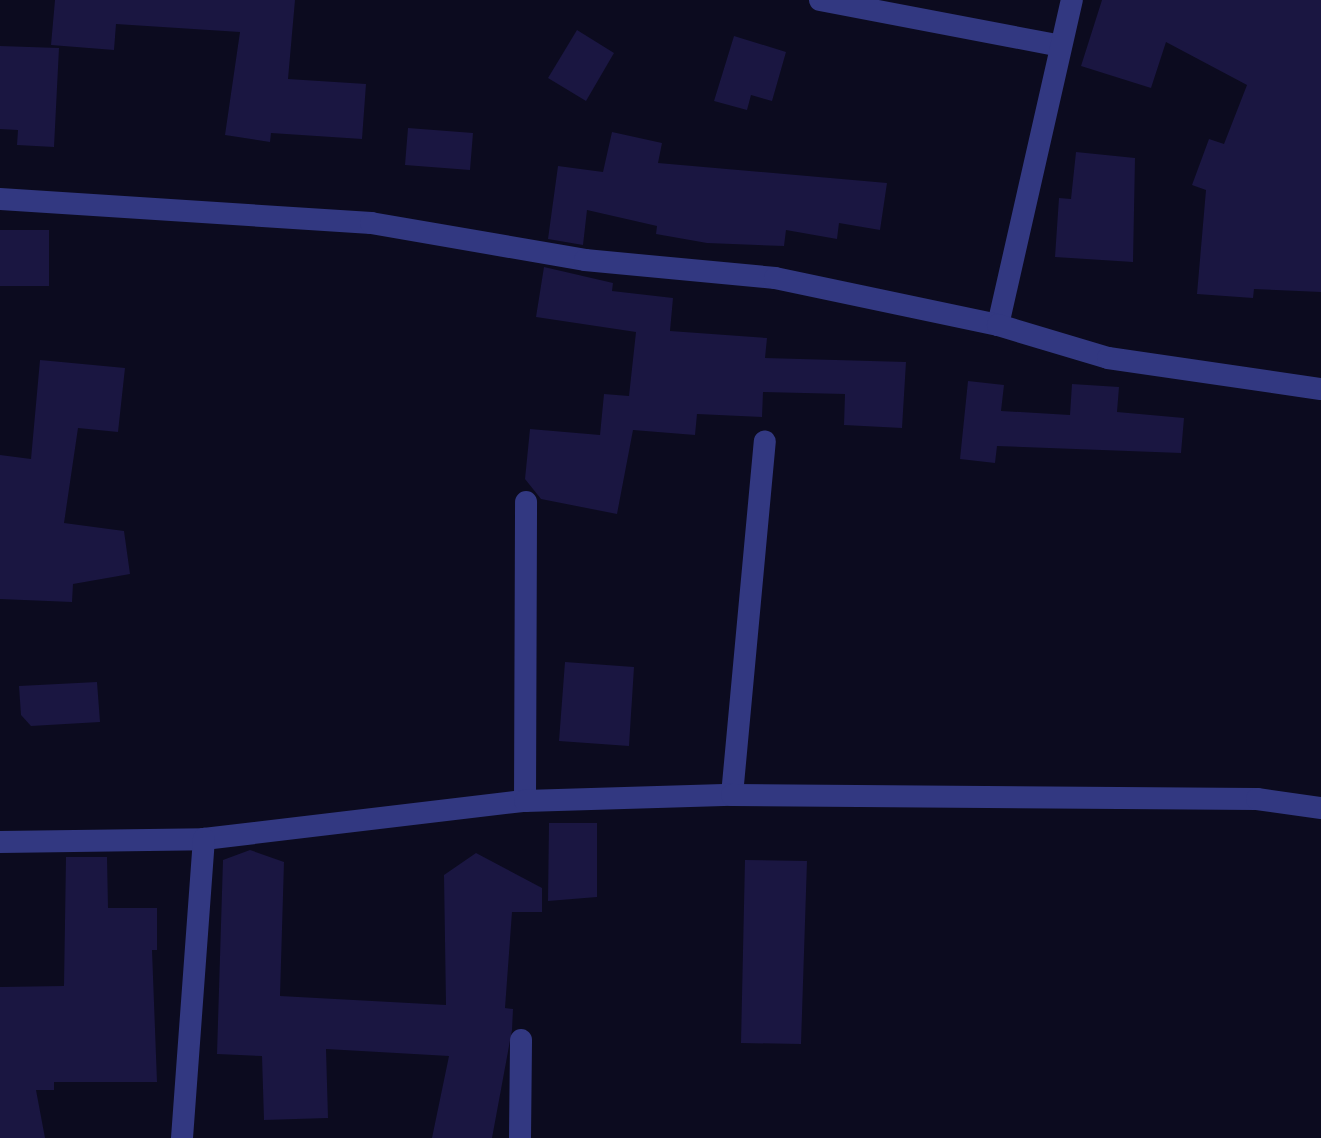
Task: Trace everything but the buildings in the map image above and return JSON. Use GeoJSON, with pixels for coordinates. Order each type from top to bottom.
{"type":"FeatureCollection","features":[{"type":"Feature","properties":{"kind":"street"},"geometry":{"type":"LineString","coordinates":[[820,0],[1061,46]]}},
{"type":"Feature","properties":{"kind":"street"},"geometry":{"type":"LineString","coordinates":[[998,325],[1072,0]]}},
{"type":"Feature","properties":{"kind":"street"},"geometry":{"type":"LineString","coordinates":[[0,199],[371,223],[585,260],[775,278],[998,325],[1108,358],[1321,389]]}},
{"type":"Feature","properties":{"kind":"street"},"geometry":{"type":"LineString","coordinates":[[732,795],[765,442]]}},
{"type":"Feature","properties":{"kind":"street"},"geometry":{"type":"LineString","coordinates":[[525,801],[526,502]]}},
{"type":"Feature","properties":{"kind":"street"},"geometry":{"type":"LineString","coordinates":[[0,842],[204,839],[525,801],[732,795],[1257,799],[1321,808]]}},
{"type":"Feature","properties":{"kind":"street"},"geometry":{"type":"LineString","coordinates":[[182,1138],[204,839]]}},
{"type":"Feature","properties":{"kind":"street"},"geometry":{"type":"LineString","coordinates":[[520,1138],[521,1040]]}}]}
